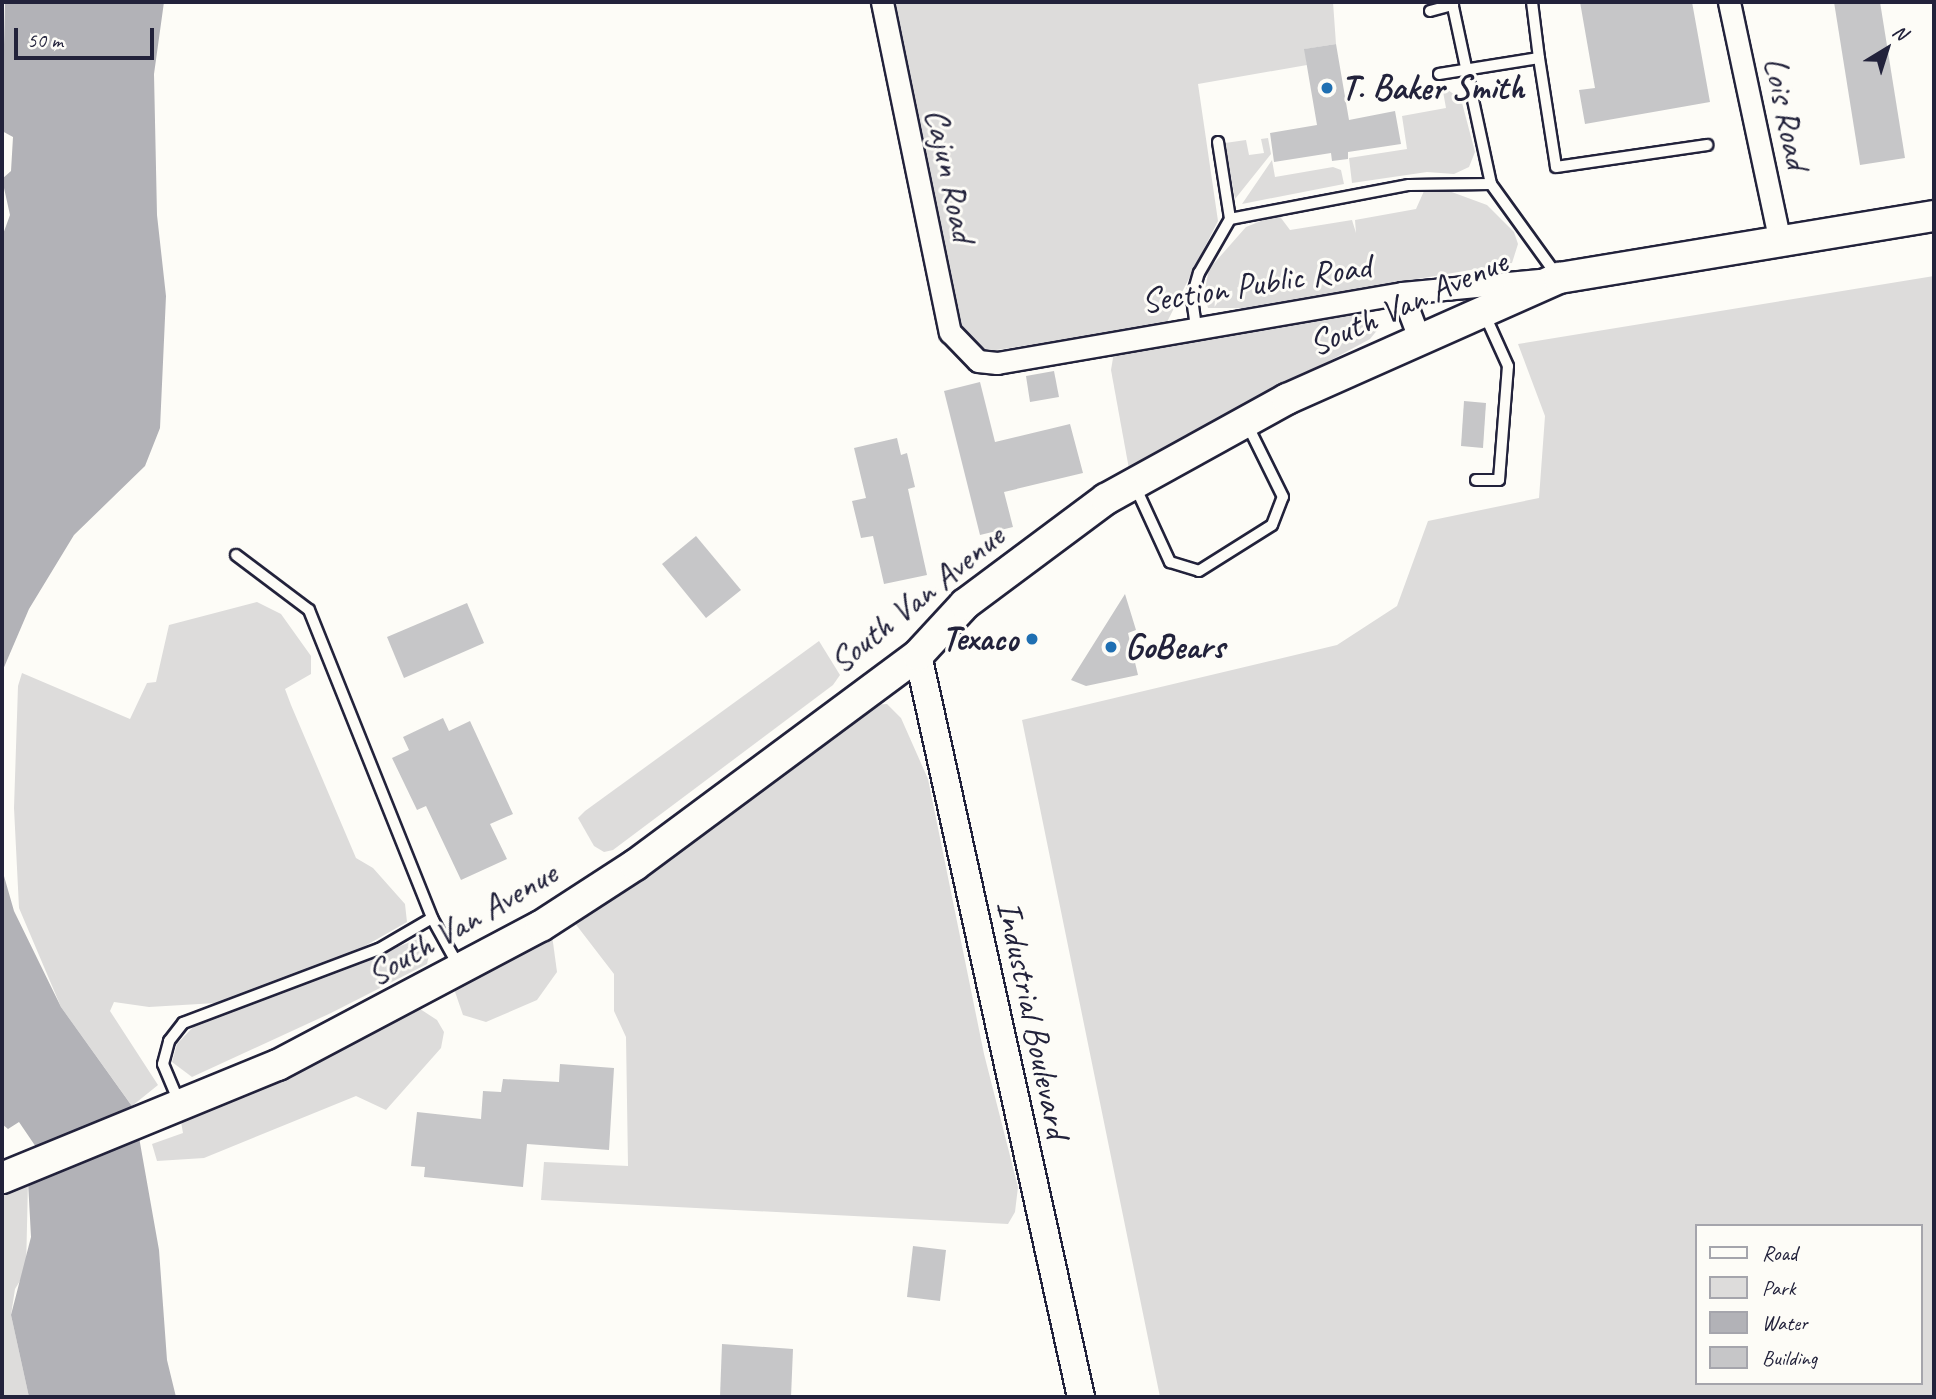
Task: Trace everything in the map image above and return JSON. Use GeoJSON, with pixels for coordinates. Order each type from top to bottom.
{"type":"FeatureCollection","features":[{"type":"Feature","properties":{"kind":"main road","name":"South Van Avenue"},"geometry":{"type":"LineString","coordinates":[[2,1178],[278,1065],[462,973],[635,865],[918,655],[965,604],[1133,482],[1246,421],[1419,338],[1484,313],[1559,278],[1779,238],[1934,216]]}},
{"type":"Feature","properties":{"kind":"street","name":"Cajun Road"},"geometry":{"type":"LineString","coordinates":[[882,2],[950,332],[968,356]]}},
{"type":"Feature","properties":{"kind":"street","name":"Lois Road"},"geometry":{"type":"LineString","coordinates":[[1729,2],[1779,238]]}},
{"type":"Feature","properties":{"kind":"street","name":"Section Public Road"},"geometry":{"type":"LineString","coordinates":[[968,356],[997,363],[1402,293],[1559,278]]}},
{"type":"Feature","properties":{"kind":"street"},"geometry":{"type":"LineString","coordinates":[[1402,293],[1419,338]]}},
{"type":"Feature","properties":{"kind":"street","name":"Industrial Boulevard"},"geometry":{"type":"LineString","coordinates":[[918,655],[1081,1397]]}},
{"type":"Feature","properties":{"kind":"lane"},"geometry":{"type":"LineString","coordinates":[[1532,2],[1556,167],[1707,145]]}},
{"type":"Feature","properties":{"kind":"lane"},"geometry":{"type":"LineString","coordinates":[[1430,11],[1452,4],[1491,184],[1559,278]]}},
{"type":"Feature","properties":{"kind":"lane"},"geometry":{"type":"LineString","coordinates":[[1439,74],[1539,58]]}},
{"type":"Feature","properties":{"kind":"lane"},"geometry":{"type":"LineString","coordinates":[[1196,327],[1192,297],[1199,273],[1230,219],[1218,142]]}},
{"type":"Feature","properties":{"kind":"lane"},"geometry":{"type":"LineString","coordinates":[[1230,219],[1409,185],[1491,184]]}},
{"type":"Feature","properties":{"kind":"lane"},"geometry":{"type":"LineString","coordinates":[[1476,480],[1499,480],[1508,366],[1484,313]]}},
{"type":"Feature","properties":{"kind":"lane"},"geometry":{"type":"LineString","coordinates":[[1133,482],[1170,562],[1199,571],[1272,525],[1283,497],[1246,421]]}},
{"type":"Feature","properties":{"kind":"lane"},"geometry":{"type":"LineString","coordinates":[[236,555],[309,610],[432,918],[462,973]]}},
{"type":"Feature","properties":{"kind":"lane"},"geometry":{"type":"LineString","coordinates":[[180,1105],[163,1063],[169,1041],[183,1024],[379,948],[432,918]]}},
{"type":"Feature","properties":{"kind":"green space"},"geometry":{"type":"Polygon","coordinates":[[[886,2],[1333,2],[1336,44],[1305,49],[1307,65],[1198,84],[1218,221],[1166,324],[983,352],[959,334],[886,2]]]}},
{"type":"Feature","properties":{"kind":"green space"},"geometry":{"type":"Polygon","coordinates":[[[1442,86],[1461,99],[1475,152],[1469,167],[1454,174],[1427,172],[1352,183],[1349,158],[1407,149],[1402,116],[1446,108],[1442,86]]]}},
{"type":"Feature","properties":{"kind":"green space"},"geometry":{"type":"Polygon","coordinates":[[[1268,138],[1271,154],[1235,199],[1225,143],[1246,140],[1249,155],[1264,153],[1261,139],[1268,138]]]}},
{"type":"Feature","properties":{"kind":"green space"},"geometry":{"type":"Polygon","coordinates":[[[1272,160],[1275,177],[1333,167],[1341,170],[1344,184],[1242,204],[1272,160]]]}},
{"type":"Feature","properties":{"kind":"green space"},"geometry":{"type":"Polygon","coordinates":[[[1424,191],[1449,191],[1487,205],[1514,232],[1518,244],[1512,263],[1244,308],[1208,308],[1204,294],[1209,269],[1246,227],[1278,214],[1290,230],[1352,220],[1356,233],[1355,220],[1416,209],[1424,191]]]}},
{"type":"Feature","properties":{"kind":"green space"},"geometry":{"type":"Polygon","coordinates":[[[1934,276],[1934,1397],[1160,1397],[1022,720],[1337,645],[1397,606],[1428,521],[1539,498],[1545,416],[1518,344],[1934,276]]]}},
{"type":"Feature","properties":{"kind":"green space"},"geometry":{"type":"Polygon","coordinates":[[[1338,314],[1361,314],[1379,328],[1370,339],[1129,469],[1111,370],[1114,352],[1338,314]]]}},
{"type":"Feature","properties":{"kind":"green space"},"geometry":{"type":"Polygon","coordinates":[[[257,602],[281,614],[311,656],[311,674],[285,689],[356,858],[373,868],[405,904],[407,922],[351,954],[216,1003],[149,1007],[114,1002],[110,1011],[158,1085],[132,1106],[61,1007],[19,908],[14,808],[18,686],[22,673],[130,719],[147,683],[156,682],[169,625],[257,602]]]}},
{"type":"Feature","properties":{"kind":"green space"},"geometry":{"type":"Polygon","coordinates":[[[819,641],[840,675],[833,685],[613,850],[604,852],[594,846],[578,818],[585,811],[819,641]]]}},
{"type":"Feature","properties":{"kind":"green space"},"geometry":{"type":"Polygon","coordinates":[[[887,704],[901,718],[928,779],[984,1054],[1018,1187],[1015,1212],[1008,1224],[541,1200],[544,1162],[628,1166],[626,1037],[614,1011],[614,974],[574,922],[873,705],[887,704]]]}},
{"type":"Feature","properties":{"kind":"green space"},"geometry":{"type":"Polygon","coordinates":[[[552,935],[557,972],[537,1000],[486,1022],[463,1015],[453,986],[552,935]]]}},
{"type":"Feature","properties":{"kind":"green space"},"geometry":{"type":"Polygon","coordinates":[[[423,937],[431,946],[427,964],[331,1013],[192,1077],[172,1062],[177,1044],[194,1026],[423,937]]]}},
{"type":"Feature","properties":{"kind":"green space"},"geometry":{"type":"Polygon","coordinates":[[[417,1007],[437,1020],[444,1032],[441,1048],[386,1110],[356,1096],[204,1158],[157,1161],[152,1144],[183,1133],[180,1116],[417,1007]]]}},
{"type":"Feature","properties":{"kind":"green space"},"geometry":{"type":"Polygon","coordinates":[[[28,1181],[26,1271],[15,1289],[11,1315],[29,1397],[2,1397],[2,1186],[28,1181]]]}},
{"type":"Feature","properties":{"kind":"water"},"geometry":{"type":"Polygon","coordinates":[[[5,2],[164,2],[154,74],[157,215],[166,296],[160,428],[145,466],[74,535],[29,609],[2,672],[2,237],[10,215],[2,179],[11,171],[13,137],[2,131],[5,2]]]}},
{"type":"Feature","properties":{"kind":"water"},"geometry":{"type":"Polygon","coordinates":[[[2,869],[14,911],[61,1007],[134,1109],[159,1250],[167,1360],[176,1397],[29,1397],[11,1315],[31,1237],[28,1181],[36,1147],[19,1122],[8,1129],[2,1124],[2,869]]]}},
{"type":"Feature","properties":{"kind":"building"},"geometry":{"type":"Polygon","coordinates":[[[1580,2],[1692,2],[1710,102],[1585,124],[1579,90],[1595,88],[1580,2]]]}},
{"type":"Feature","properties":{"kind":"building"},"geometry":{"type":"Polygon","coordinates":[[[1834,2],[1880,2],[1905,158],[1860,165],[1834,2]]]}},
{"type":"Feature","properties":{"kind":"building","name":"T. Baker Smith"},"geometry":{"type":"Polygon","coordinates":[[[1336,44],[1349,120],[1395,111],[1401,144],[1348,152],[1348,159],[1332,161],[1331,153],[1274,162],[1270,133],[1317,125],[1304,49],[1336,44]]]}},
{"type":"Feature","properties":{"kind":"building"},"geometry":{"type":"Polygon","coordinates":[[[1054,371],[1059,397],[1030,402],[1026,376],[1054,371]]]}},
{"type":"Feature","properties":{"kind":"building"},"geometry":{"type":"Polygon","coordinates":[[[980,382],[995,442],[1070,424],[1083,473],[1004,492],[1013,527],[980,535],[944,391],[980,382]]]}},
{"type":"Feature","properties":{"kind":"building"},"geometry":{"type":"Polygon","coordinates":[[[1464,401],[1486,403],[1483,448],[1461,446],[1464,401]]]}},
{"type":"Feature","properties":{"kind":"building"},"geometry":{"type":"Polygon","coordinates":[[[897,438],[901,455],[907,453],[915,487],[908,489],[927,575],[884,584],[873,536],[861,538],[852,501],[866,498],[854,448],[897,438]]]}},
{"type":"Feature","properties":{"kind":"building"},"geometry":{"type":"Polygon","coordinates":[[[696,536],[741,590],[706,618],[662,564],[696,536]]]}},
{"type":"Feature","properties":{"kind":"building","name":"GoBears"},"geometry":{"type":"Polygon","coordinates":[[[1125,594],[1136,630],[1128,633],[1138,675],[1086,686],[1071,680],[1125,594]]]}},
{"type":"Feature","properties":{"kind":"building"},"geometry":{"type":"Polygon","coordinates":[[[467,603],[484,643],[404,678],[387,637],[467,603]]]}},
{"type":"Feature","properties":{"kind":"building"},"geometry":{"type":"Polygon","coordinates":[[[443,718],[449,731],[470,721],[513,814],[490,824],[507,859],[461,880],[426,806],[417,810],[392,758],[409,750],[403,737],[443,718]]]}},
{"type":"Feature","properties":{"kind":"building"},"geometry":{"type":"Polygon","coordinates":[[[560,1064],[614,1068],[609,1150],[527,1144],[523,1187],[424,1177],[425,1167],[411,1166],[417,1112],[481,1119],[483,1091],[501,1092],[503,1079],[559,1082],[560,1064]]]}},
{"type":"Feature","properties":{"kind":"building"},"geometry":{"type":"Polygon","coordinates":[[[913,1246],[946,1250],[940,1301],[907,1297],[913,1246]]]}},
{"type":"Feature","properties":{"kind":"building"},"geometry":{"type":"Polygon","coordinates":[[[722,1344],[793,1349],[791,1397],[720,1397],[722,1344]]]}},
{"type":"Feature","properties":{"kind":"place","name":"T. Baker Smith"},"geometry":{"type":"Point","coordinates":[1327,88]}},
{"type":"Feature","properties":{"kind":"place","name":"Texaco"},"geometry":{"type":"Point","coordinates":[1032,639]}},
{"type":"Feature","properties":{"kind":"place","name":"GoBears"},"geometry":{"type":"Point","coordinates":[1111,647]}}]}
